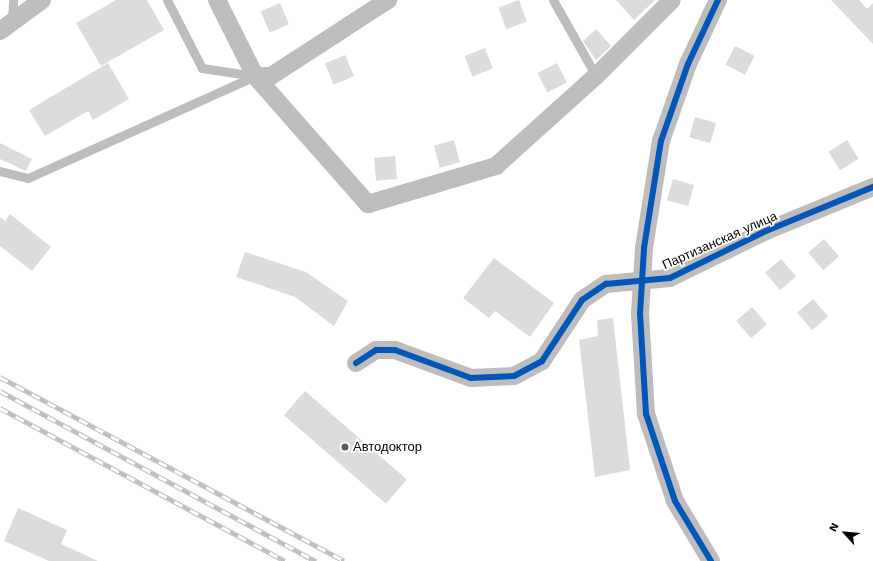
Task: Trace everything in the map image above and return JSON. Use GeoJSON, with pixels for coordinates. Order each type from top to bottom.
{"type":"FeatureCollection","features":[{"type":"Feature","properties":{"kind":"street"},"geometry":{"type":"LineString","coordinates":[[6,27],[42,0]]}},
{"type":"Feature","properties":{"kind":"street"},"geometry":{"type":"LineString","coordinates":[[217,0],[255,76],[368,204],[496,166],[596,76],[672,0]]}},
{"type":"Feature","properties":{"kind":"street"},"geometry":{"type":"LineString","coordinates":[[255,76],[271,76],[388,0]]}},
{"type":"Feature","properties":{"kind":"street"},"geometry":{"type":"LineString","coordinates":[[711,561],[675,501],[646,414],[640,314],[642,282],[661,141],[688,64],[718,0]]}},
{"type":"Feature","properties":{"kind":"street","name":"Партизанская улица"},"geometry":{"type":"LineString","coordinates":[[356,362],[376,350],[395,350],[471,378],[514,376],[542,361],[582,300],[606,284],[642,282],[670,278],[766,231],[873,187]]}},
{"type":"Feature","properties":{"kind":"lane"},"geometry":{"type":"LineString","coordinates":[[6,27],[13,0]]}},
{"type":"Feature","properties":{"kind":"lane"},"geometry":{"type":"LineString","coordinates":[[167,0],[202,68],[255,76]]}},
{"type":"Feature","properties":{"kind":"lane"},"geometry":{"type":"LineString","coordinates":[[553,0],[596,76]]}},
{"type":"Feature","properties":{"kind":"lane"},"geometry":{"type":"LineString","coordinates":[[0,171],[28,178],[255,76]]}},
{"type":"Feature","properties":{"kind":"building"},"geometry":{"type":"Polygon","coordinates":[[[116,0],[147,0],[164,30],[101,66],[76,23],[116,0]]]}},
{"type":"Feature","properties":{"kind":"building"},"geometry":{"type":"Polygon","coordinates":[[[519,0],[527,22],[506,29],[498,8],[519,0]]]}},
{"type":"Feature","properties":{"kind":"building"},"geometry":{"type":"Polygon","coordinates":[[[616,0],[655,0],[634,20],[616,0]]]}},
{"type":"Feature","properties":{"kind":"building"},"geometry":{"type":"Polygon","coordinates":[[[831,0],[859,0],[867,9],[873,3],[873,44],[831,0]]]}},
{"type":"Feature","properties":{"kind":"building"},"geometry":{"type":"Polygon","coordinates":[[[280,3],[289,24],[270,32],[261,11],[280,3]]]}},
{"type":"Feature","properties":{"kind":"building"},"geometry":{"type":"Polygon","coordinates":[[[596,29],[611,46],[596,60],[583,41],[596,29]]]}},
{"type":"Feature","properties":{"kind":"building"},"geometry":{"type":"Polygon","coordinates":[[[735,46],[755,56],[745,75],[725,65],[735,46]]]}},
{"type":"Feature","properties":{"kind":"building"},"geometry":{"type":"Polygon","coordinates":[[[485,48],[493,69],[472,76],[464,56],[485,48]]]}},
{"type":"Feature","properties":{"kind":"building"},"geometry":{"type":"Polygon","coordinates":[[[345,55],[354,76],[334,85],[325,64],[345,55]]]}},
{"type":"Feature","properties":{"kind":"building"},"geometry":{"type":"Polygon","coordinates":[[[108,63],[129,99],[93,120],[88,111],[45,136],[29,110],[108,63]]]}},
{"type":"Feature","properties":{"kind":"building"},"geometry":{"type":"Polygon","coordinates":[[[557,63],[567,83],[547,93],[537,73],[557,63]]]}},
{"type":"Feature","properties":{"kind":"building"},"geometry":{"type":"Polygon","coordinates":[[[695,117],[716,123],[710,143],[689,137],[695,117]]]}},
{"type":"Feature","properties":{"kind":"building"},"geometry":{"type":"Polygon","coordinates":[[[454,140],[460,162],[440,168],[434,145],[454,140]]]}},
{"type":"Feature","properties":{"kind":"building"},"geometry":{"type":"Polygon","coordinates":[[[847,140],[859,159],[840,170],[828,152],[847,140]]]}},
{"type":"Feature","properties":{"kind":"building"},"geometry":{"type":"Polygon","coordinates":[[[0,143],[32,159],[26,171],[0,159],[0,143]]]}},
{"type":"Feature","properties":{"kind":"building"},"geometry":{"type":"Polygon","coordinates":[[[395,156],[397,179],[376,181],[374,158],[395,156]]]}},
{"type":"Feature","properties":{"kind":"building"},"geometry":{"type":"Polygon","coordinates":[[[673,179],[694,185],[688,206],[667,200],[673,179]]]}},
{"type":"Feature","properties":{"kind":"building"},"geometry":{"type":"Polygon","coordinates":[[[10,214],[51,247],[32,271],[0,246],[0,217],[5,221],[10,214]]]}},
{"type":"Feature","properties":{"kind":"building"},"geometry":{"type":"Polygon","coordinates":[[[824,239],[839,256],[823,270],[808,253],[824,239]]]}},
{"type":"Feature","properties":{"kind":"building"},"geometry":{"type":"Polygon","coordinates":[[[245,252],[306,272],[348,301],[334,326],[295,297],[236,277],[245,252]]]}},
{"type":"Feature","properties":{"kind":"building"},"geometry":{"type":"Polygon","coordinates":[[[494,258],[554,303],[530,337],[495,311],[489,318],[463,298],[494,258]]]}},
{"type":"Feature","properties":{"kind":"building"},"geometry":{"type":"Polygon","coordinates":[[[781,259],[796,276],[780,290],[765,273],[781,259]]]}},
{"type":"Feature","properties":{"kind":"building"},"geometry":{"type":"Polygon","coordinates":[[[813,299],[828,316],[812,330],[797,313],[813,299]]]}},
{"type":"Feature","properties":{"kind":"building"},"geometry":{"type":"Polygon","coordinates":[[[752,307],[767,324],[751,338],[736,321],[752,307]]]}},
{"type":"Feature","properties":{"kind":"building"},"geometry":{"type":"Polygon","coordinates":[[[613,318],[630,470],[595,477],[579,340],[598,336],[597,320],[613,318]]]}},
{"type":"Feature","properties":{"kind":"building","name":"Автодоктор"},"geometry":{"type":"Polygon","coordinates":[[[305,391],[407,480],[386,504],[284,415],[305,391]]]}},
{"type":"Feature","properties":{"kind":"building"},"geometry":{"type":"Polygon","coordinates":[[[18,508],[67,530],[61,544],[98,561],[49,561],[4,541],[18,508]]]}},
{"type":"Feature","properties":{"kind":"railway"},"geometry":{"type":"LineString","coordinates":[[0,377],[344,561]]}},
{"type":"Feature","properties":{"kind":"railway"},"geometry":{"type":"LineString","coordinates":[[0,391],[316,561]]}},
{"type":"Feature","properties":{"kind":"railway"},"geometry":{"type":"LineString","coordinates":[[0,408],[285,561]]}},
{"type":"Feature","properties":{"kind":"cycle path"},"geometry":{"type":"LineString","coordinates":[[711,561],[675,501],[646,414],[640,314],[644,248],[661,141],[688,64],[718,0]]}},
{"type":"Feature","properties":{"kind":"cycle path"},"geometry":{"type":"LineString","coordinates":[[356,363],[376,350],[395,350],[471,378],[514,376],[542,361],[582,300],[606,284],[670,278],[766,231],[873,187]]}},
{"type":"Feature","properties":{"kind":"place","name":"Автодоктор"},"geometry":{"type":"Point","coordinates":[345,447]}}]}
